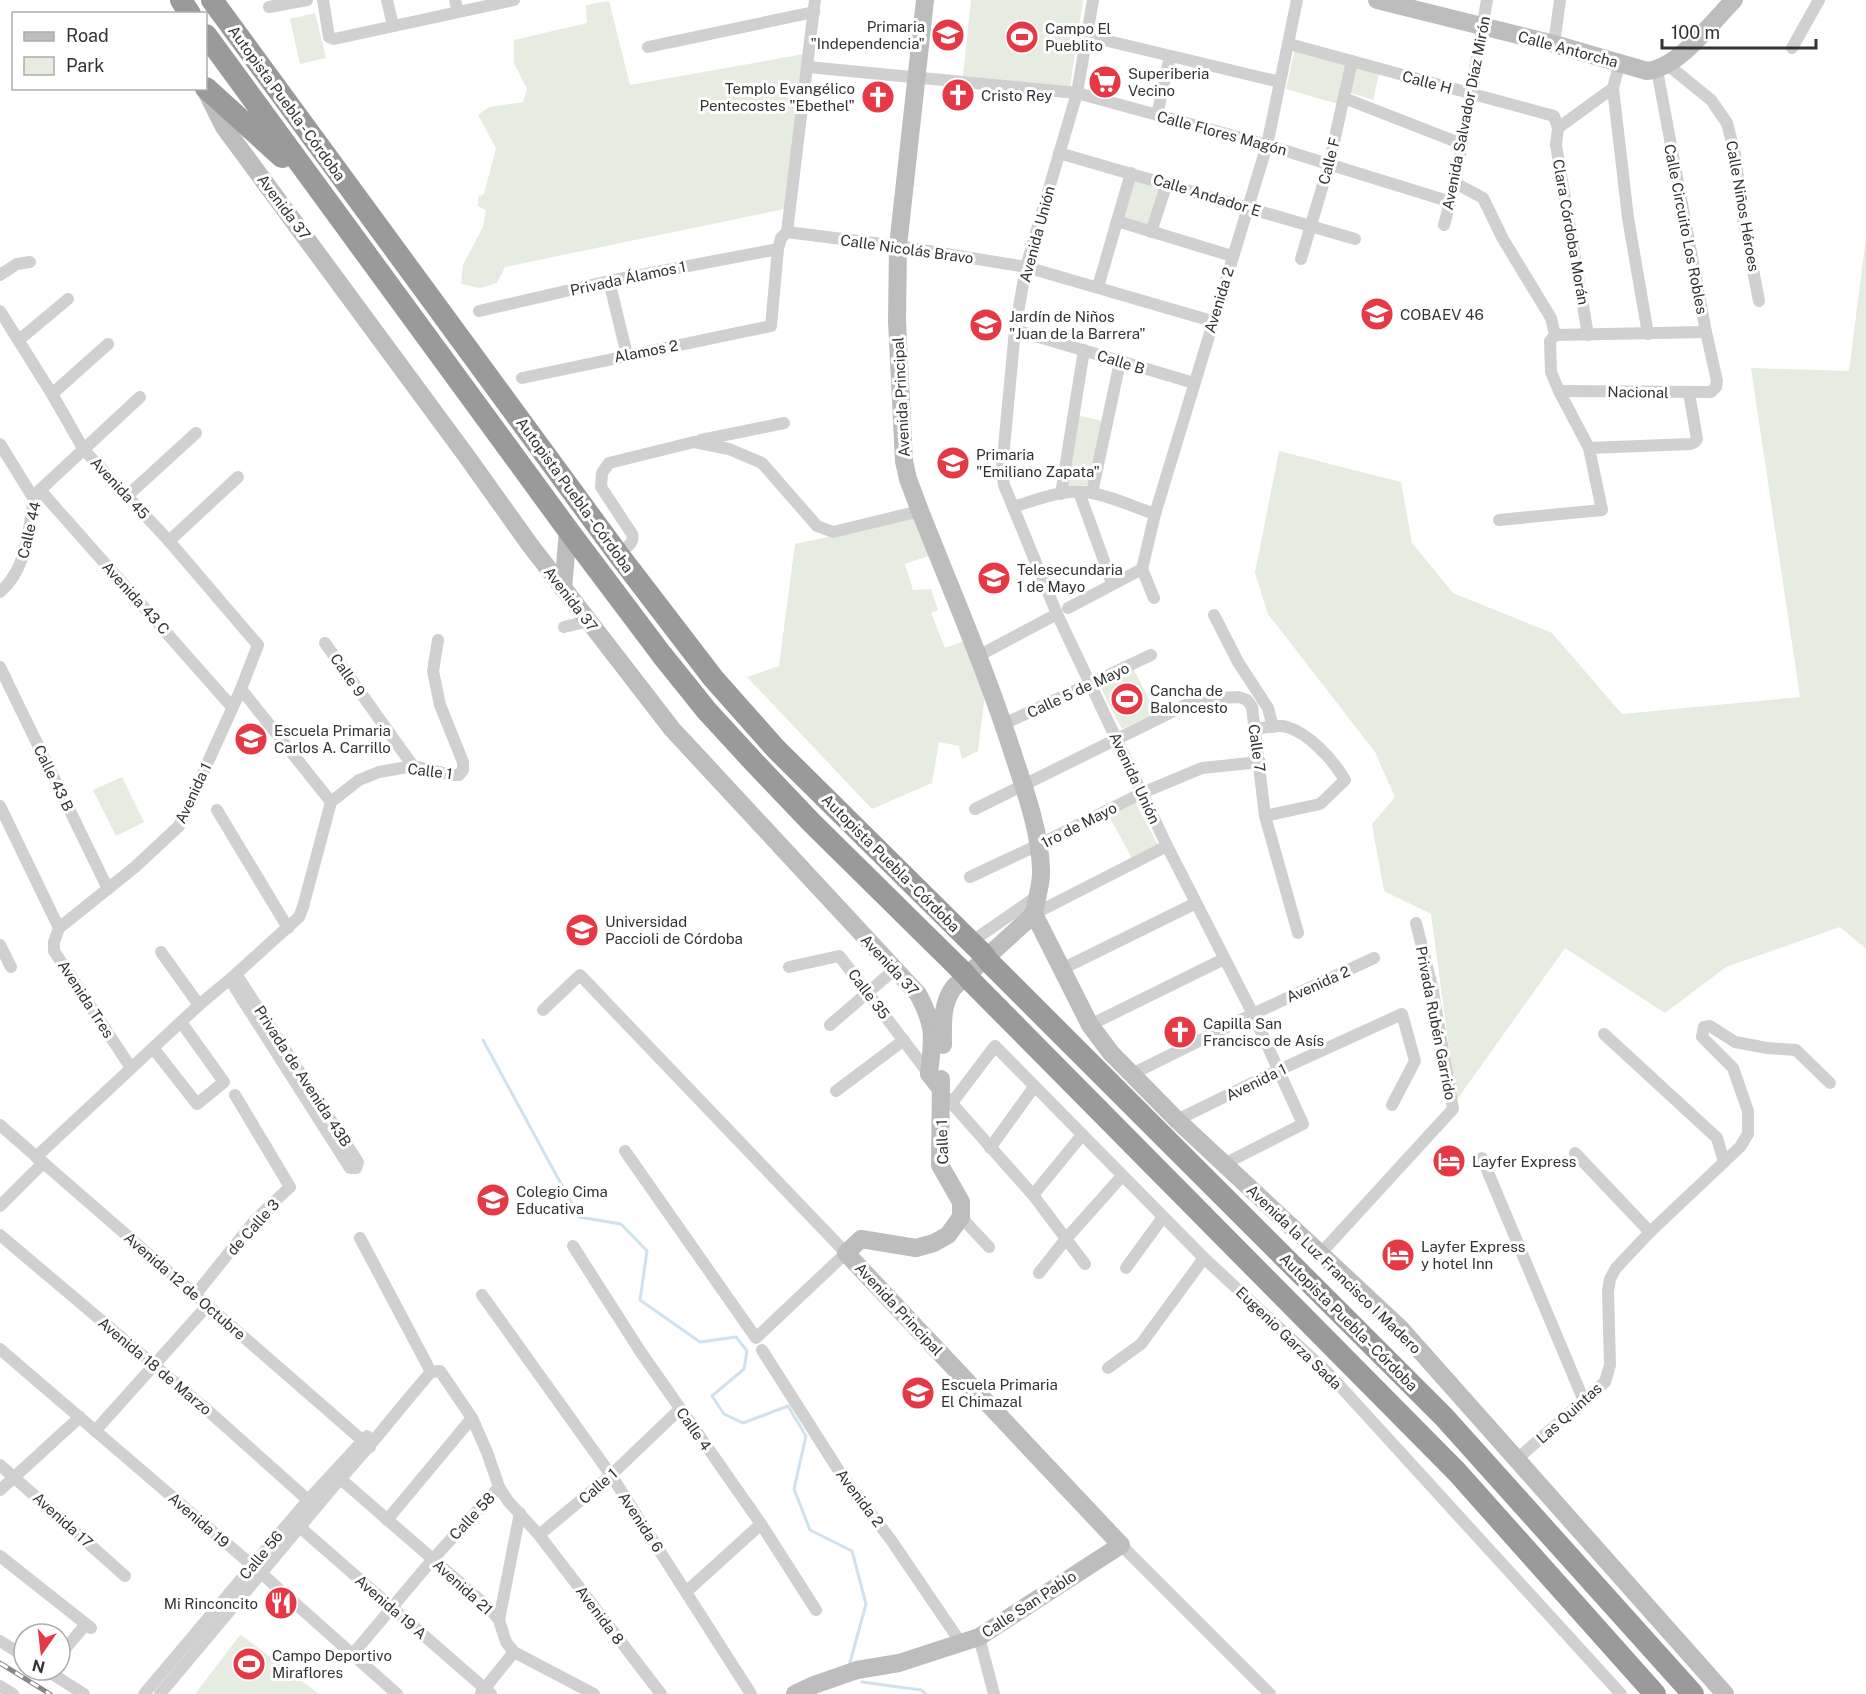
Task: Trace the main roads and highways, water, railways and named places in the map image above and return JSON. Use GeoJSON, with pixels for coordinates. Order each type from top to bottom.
{"type":"FeatureCollection","features":[{"type":"Feature","properties":{"kind":"highway","name":"Autopista Puebla - Córdoba"},"geometry":{"type":"LineString","coordinates":[[212,0],[618,554],[713,678],[776,749],[1444,1417],[1693,1694]]}},
{"type":"Feature","properties":{"kind":"highway","name":"Autopista Puebla - Córdoba"},"geometry":{"type":"LineString","coordinates":[[207,36],[568,530],[655,647],[707,711],[810,822],[968,977],[1457,1472],[1655,1694]]}},
{"type":"Feature","properties":{"kind":"highway"},"geometry":{"type":"LineString","coordinates":[[207,90],[324,197]]}},
{"type":"Feature","properties":{"kind":"waterway"},"geometry":{"type":"LineString","coordinates":[[483,1040],[579,1217],[621,1224],[647,1251],[640,1300],[700,1342],[736,1337],[747,1351],[744,1369],[712,1396],[724,1414],[743,1423],[788,1406],[806,1436],[794,1489],[810,1530],[852,1551],[866,1604],[849,1666]]}},
{"type":"Feature","properties":{"kind":"waterway"},"geometry":{"type":"LineString","coordinates":[[862,1682],[921,1690],[926,1694]]}},
{"type":"Feature","properties":{"kind":"railway"},"geometry":{"type":"LineString","coordinates":[[0,1663],[50,1694]]}},
{"type":"Feature","properties":{"kind":"place","name":"Primaria \"Independencia\""},"geometry":{"type":"Point","coordinates":[948,35]}},
{"type":"Feature","properties":{"kind":"place","name":"Campo El Pueblito"},"geometry":{"type":"Point","coordinates":[1022,37]}},
{"type":"Feature","properties":{"kind":"place","name":"Superiberia Vecino"},"geometry":{"type":"Point","coordinates":[1105,82]}},
{"type":"Feature","properties":{"kind":"place","name":"Cristo Rey"},"geometry":{"type":"Point","coordinates":[958,95]}},
{"type":"Feature","properties":{"kind":"place","name":"Templo Evangélico Pentecostes \"Ebethel\""},"geometry":{"type":"Point","coordinates":[878,97]}},
{"type":"Feature","properties":{"kind":"place","name":"COBAEV 46"},"geometry":{"type":"Point","coordinates":[1377,314]}},
{"type":"Feature","properties":{"kind":"place","name":"Jardín de Niños \"Juan de la Barrera\""},"geometry":{"type":"Point","coordinates":[986,325]}},
{"type":"Feature","properties":{"kind":"place","name":"Primaria \"Emiliano Zapata\""},"geometry":{"type":"Point","coordinates":[953,463]}},
{"type":"Feature","properties":{"kind":"place","name":"Telesecundaria 1 de Mayo"},"geometry":{"type":"Point","coordinates":[994,578]}},
{"type":"Feature","properties":{"kind":"place","name":"Cancha de Baloncesto"},"geometry":{"type":"Point","coordinates":[1127,699]}},
{"type":"Feature","properties":{"kind":"place","name":"Escuela Primaria Carlos A. Carrillo"},"geometry":{"type":"Point","coordinates":[251,739]}},
{"type":"Feature","properties":{"kind":"place","name":"Universidad Paccioli de Córdoba"},"geometry":{"type":"Point","coordinates":[582,930]}},
{"type":"Feature","properties":{"kind":"place","name":"Capilla San Francisco de Asís"},"geometry":{"type":"Point","coordinates":[1180,1032]}},
{"type":"Feature","properties":{"kind":"place","name":"Layfer Express"},"geometry":{"type":"Point","coordinates":[1449,1161]}},
{"type":"Feature","properties":{"kind":"place","name":"Colegio Cima Educativa"},"geometry":{"type":"Point","coordinates":[493,1200]}},
{"type":"Feature","properties":{"kind":"place","name":"Layfer Express y hotel Inn"},"geometry":{"type":"Point","coordinates":[1398,1255]}},
{"type":"Feature","properties":{"kind":"place","name":"Escuela Primaria El Chimazal"},"geometry":{"type":"Point","coordinates":[918,1393]}},
{"type":"Feature","properties":{"kind":"place","name":"Mi Rinconcito"},"geometry":{"type":"Point","coordinates":[281,1603]}},
{"type":"Feature","properties":{"kind":"place","name":"Campo Deportivo Miraflores"},"geometry":{"type":"Point","coordinates":[249,1664]}}]}
